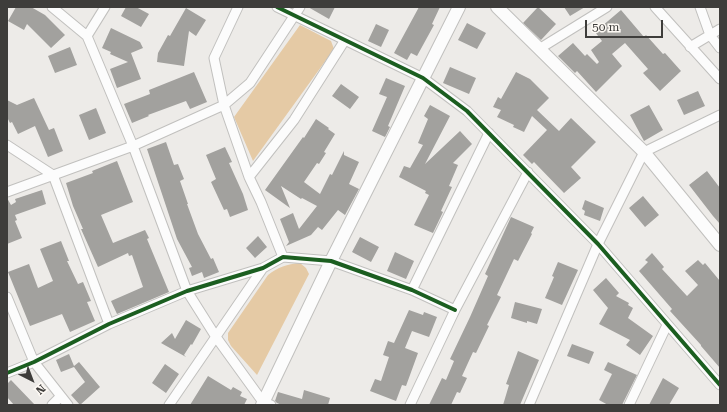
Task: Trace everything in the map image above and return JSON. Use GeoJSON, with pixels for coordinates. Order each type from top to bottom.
{"type":"FeatureCollection","features":[{"type":"Feature","properties":{"kind":"street"},"geometry":{"type":"LineString","coordinates":[[52,7],[87,36],[133,146],[187,291],[216,337],[265,404],[331,261],[459,7]]}},
{"type":"Feature","properties":{"kind":"street"},"geometry":{"type":"LineString","coordinates":[[87,36],[104,7]]}},
{"type":"Feature","properties":{"kind":"street"},"geometry":{"type":"LineString","coordinates":[[238,7],[214,58],[224,105],[249,177],[261,202],[283,257]]}},
{"type":"Feature","properties":{"kind":"street"},"geometry":{"type":"LineString","coordinates":[[277,7],[423,78],[467,111],[598,244],[720,385]]}},
{"type":"Feature","properties":{"kind":"street"},"geometry":{"type":"LineString","coordinates":[[7,192],[133,146],[224,105],[250,82],[300,7]]}},
{"type":"Feature","properties":{"kind":"street"},"geometry":{"type":"LineString","coordinates":[[497,7],[644,152],[720,245]]}},
{"type":"Feature","properties":{"kind":"street"},"geometry":{"type":"LineString","coordinates":[[539,49],[607,7]]}},
{"type":"Feature","properties":{"kind":"street"},"geometry":{"type":"LineString","coordinates":[[655,7],[720,78]]}},
{"type":"Feature","properties":{"kind":"street"},"geometry":{"type":"LineString","coordinates":[[700,7],[710,35],[720,48]]}},
{"type":"Feature","properties":{"kind":"street"},"geometry":{"type":"LineString","coordinates":[[690,47],[720,29]]}},
{"type":"Feature","properties":{"kind":"street"},"geometry":{"type":"LineString","coordinates":[[249,177],[294,120],[345,40]]}},
{"type":"Feature","properties":{"kind":"street"},"geometry":{"type":"LineString","coordinates":[[529,405],[598,244],[644,152],[720,115]]}},
{"type":"Feature","properties":{"kind":"street"},"geometry":{"type":"LineString","coordinates":[[412,290],[489,133]]}},
{"type":"Feature","properties":{"kind":"street"},"geometry":{"type":"LineString","coordinates":[[7,145],[53,175],[109,324]]}},
{"type":"Feature","properties":{"kind":"street"},"geometry":{"type":"LineString","coordinates":[[410,405],[455,310],[528,172]]}},
{"type":"Feature","properties":{"kind":"street"},"geometry":{"type":"LineString","coordinates":[[7,373],[34,362],[109,324],[187,291],[263,268],[283,257],[331,261],[412,290],[455,310]]}},
{"type":"Feature","properties":{"kind":"street"},"geometry":{"type":"LineString","coordinates":[[169,405],[263,268]]}},
{"type":"Feature","properties":{"kind":"street"},"geometry":{"type":"LineString","coordinates":[[7,297],[34,362],[68,405]]}},
{"type":"Feature","properties":{"kind":"street"},"geometry":{"type":"LineString","coordinates":[[632,404],[668,325]]}},
{"type":"Feature","properties":{"kind":"street"},"geometry":{"type":"LineString","coordinates":[[52,405],[60,396]]}},
{"type":"Feature","properties":{"kind":"shaded area"},"geometry":{"type":"Polygon","coordinates":[[[300,25],[331,41],[334,49],[253,161],[234,117],[300,25]]]}},
{"type":"Feature","properties":{"kind":"shaded area"},"geometry":{"type":"Polygon","coordinates":[[[300,263],[306,268],[309,274],[257,375],[231,346],[228,340],[228,333],[268,275],[283,266],[300,263]]]}},
{"type":"Feature","properties":{"kind":"building"},"geometry":{"type":"Polygon","coordinates":[[[16,7],[31,7],[45,15],[65,35],[51,48],[27,24],[24,30],[8,21],[16,7]]]}},
{"type":"Feature","properties":{"kind":"building"},"geometry":{"type":"Polygon","coordinates":[[[126,7],[136,7],[149,14],[141,27],[121,16],[126,7]]]}},
{"type":"Feature","properties":{"kind":"building"},"geometry":{"type":"Polygon","coordinates":[[[308,7],[335,7],[329,19],[308,7]]]}},
{"type":"Feature","properties":{"kind":"building"},"geometry":{"type":"Polygon","coordinates":[[[419,7],[440,7],[432,24],[434,25],[417,56],[411,53],[407,60],[394,53],[419,7]]]}},
{"type":"Feature","properties":{"kind":"building"},"geometry":{"type":"Polygon","coordinates":[[[538,7],[556,24],[541,40],[523,23],[538,7]]]}},
{"type":"Feature","properties":{"kind":"building"},"geometry":{"type":"Polygon","coordinates":[[[564,7],[585,7],[570,16],[564,7]]]}},
{"type":"Feature","properties":{"kind":"building"},"geometry":{"type":"Polygon","coordinates":[[[186,8],[206,20],[196,36],[189,31],[184,66],[157,62],[158,53],[168,35],[170,36],[186,8]]]}},
{"type":"Feature","properties":{"kind":"building"},"geometry":{"type":"Polygon","coordinates":[[[621,10],[644,37],[646,35],[681,71],[660,91],[643,73],[648,69],[625,43],[612,54],[622,66],[596,92],[577,71],[575,73],[558,56],[573,43],[585,56],[587,54],[597,64],[599,62],[591,50],[602,41],[595,32],[621,10]]]}},
{"type":"Feature","properties":{"kind":"building"},"geometry":{"type":"Polygon","coordinates":[[[467,23],[486,33],[477,49],[458,40],[467,23]]]}},
{"type":"Feature","properties":{"kind":"building"},"geometry":{"type":"Polygon","coordinates":[[[376,24],[389,30],[381,47],[368,41],[376,24]]]}},
{"type":"Feature","properties":{"kind":"building"},"geometry":{"type":"Polygon","coordinates":[[[111,28],[140,42],[143,48],[131,53],[141,79],[117,88],[110,69],[128,62],[110,54],[111,52],[102,48],[111,28]]]}},
{"type":"Feature","properties":{"kind":"building"},"geometry":{"type":"Polygon","coordinates":[[[70,47],[77,65],[55,73],[48,56],[70,47]]]}},
{"type":"Feature","properties":{"kind":"building"},"geometry":{"type":"Polygon","coordinates":[[[450,67],[476,78],[469,94],[443,83],[450,67]]]}},
{"type":"Feature","properties":{"kind":"building"},"geometry":{"type":"Polygon","coordinates":[[[194,72],[207,102],[190,109],[186,101],[148,115],[149,116],[132,123],[124,104],[150,94],[149,90],[194,72]]]}},
{"type":"Feature","properties":{"kind":"building"},"geometry":{"type":"Polygon","coordinates":[[[516,72],[530,79],[549,98],[537,110],[559,131],[571,118],[596,142],[571,167],[581,178],[564,193],[534,162],[532,164],[523,155],[547,130],[532,116],[524,132],[513,127],[514,125],[497,117],[501,110],[493,107],[498,97],[501,99],[516,72]]]}},
{"type":"Feature","properties":{"kind":"building"},"geometry":{"type":"Polygon","coordinates":[[[386,78],[405,86],[388,126],[390,127],[385,137],[372,131],[387,97],[379,94],[386,78]]]}},
{"type":"Feature","properties":{"kind":"building"},"geometry":{"type":"Polygon","coordinates":[[[341,84],[359,97],[350,109],[332,96],[341,84]]]}},
{"type":"Feature","properties":{"kind":"building"},"geometry":{"type":"Polygon","coordinates":[[[698,91],[705,106],[684,115],[677,100],[698,91]]]}},
{"type":"Feature","properties":{"kind":"building"},"geometry":{"type":"Polygon","coordinates":[[[34,98],[49,130],[54,128],[63,151],[48,157],[35,126],[18,134],[12,122],[10,123],[7,117],[7,100],[17,105],[34,98]]]}},
{"type":"Feature","properties":{"kind":"building"},"geometry":{"type":"Polygon","coordinates":[[[430,105],[450,116],[425,164],[460,131],[472,144],[453,163],[458,165],[449,186],[452,187],[441,211],[443,212],[433,233],[414,225],[429,195],[425,193],[426,191],[399,177],[404,166],[410,168],[423,145],[418,143],[428,119],[424,116],[430,105]]]}},
{"type":"Feature","properties":{"kind":"building"},"geometry":{"type":"Polygon","coordinates":[[[649,105],[663,130],[644,141],[630,115],[649,105]]]}},
{"type":"Feature","properties":{"kind":"building"},"geometry":{"type":"Polygon","coordinates":[[[96,108],[106,133],[89,140],[79,115],[96,108]]]}},
{"type":"Feature","properties":{"kind":"building"},"geometry":{"type":"Polygon","coordinates":[[[316,119],[335,134],[324,152],[326,153],[319,164],[317,163],[304,182],[320,194],[330,174],[332,175],[344,151],[344,155],[359,162],[349,184],[359,189],[345,215],[338,210],[322,230],[318,227],[311,235],[286,246],[289,242],[280,219],[293,213],[299,229],[317,206],[302,198],[301,199],[281,186],[290,208],[265,190],[303,137],[304,138],[316,119]]]}},
{"type":"Feature","properties":{"kind":"building"},"geometry":{"type":"Polygon","coordinates":[[[166,142],[174,165],[178,164],[184,179],[180,181],[198,234],[211,259],[213,258],[219,272],[204,278],[202,272],[192,276],[189,268],[192,267],[177,239],[147,149],[166,142]]]}},
{"type":"Feature","properties":{"kind":"building"},"geometry":{"type":"Polygon","coordinates":[[[225,147],[232,162],[229,163],[243,194],[248,210],[230,217],[227,209],[224,210],[211,182],[216,179],[206,155],[225,147]]]}},
{"type":"Feature","properties":{"kind":"building"},"geometry":{"type":"Polygon","coordinates":[[[117,161],[133,202],[101,215],[113,243],[145,230],[149,238],[147,239],[169,292],[117,314],[111,301],[143,287],[132,255],[129,256],[128,253],[98,267],[81,229],[83,229],[73,206],[66,183],[93,173],[92,171],[117,161]]]}},
{"type":"Feature","properties":{"kind":"building"},"geometry":{"type":"Polygon","coordinates":[[[707,171],[720,188],[720,224],[689,185],[707,171]]]}},
{"type":"Feature","properties":{"kind":"building"},"geometry":{"type":"Polygon","coordinates":[[[42,190],[46,204],[15,215],[17,220],[15,221],[22,238],[7,244],[7,198],[11,205],[16,202],[15,199],[42,190]]]}},
{"type":"Feature","properties":{"kind":"building"},"geometry":{"type":"Polygon","coordinates":[[[643,196],[659,215],[645,227],[629,208],[643,196]]]}},
{"type":"Feature","properties":{"kind":"building"},"geometry":{"type":"Polygon","coordinates":[[[585,200],[604,208],[600,221],[584,215],[585,211],[582,209],[585,200]]]}},
{"type":"Feature","properties":{"kind":"building"},"geometry":{"type":"Polygon","coordinates":[[[511,217],[534,227],[531,233],[532,234],[518,261],[514,259],[497,295],[501,297],[487,325],[489,326],[476,353],[473,352],[462,376],[467,378],[460,393],[457,392],[451,405],[429,405],[442,378],[446,380],[454,361],[450,359],[488,276],[485,274],[511,217]]]}},
{"type":"Feature","properties":{"kind":"building"},"geometry":{"type":"Polygon","coordinates":[[[258,236],[267,247],[255,258],[246,248],[258,236]]]}},
{"type":"Feature","properties":{"kind":"building"},"geometry":{"type":"Polygon","coordinates":[[[360,237],[379,247],[371,262],[352,252],[360,237]]]}},
{"type":"Feature","properties":{"kind":"building"},"geometry":{"type":"Polygon","coordinates":[[[61,241],[69,261],[67,261],[78,284],[83,282],[91,301],[87,302],[95,321],[70,332],[62,314],[30,326],[8,272],[29,264],[38,288],[53,281],[40,249],[61,241]]]}},
{"type":"Feature","properties":{"kind":"building"},"geometry":{"type":"Polygon","coordinates":[[[395,252],[414,261],[406,279],[387,271],[395,252]]]}},
{"type":"Feature","properties":{"kind":"building"},"geometry":{"type":"Polygon","coordinates":[[[652,253],[664,267],[662,269],[687,296],[698,285],[685,271],[698,260],[703,265],[705,263],[720,281],[720,368],[670,311],[672,309],[639,271],[648,262],[645,260],[652,253]]]}},
{"type":"Feature","properties":{"kind":"building"},"geometry":{"type":"Polygon","coordinates":[[[558,262],[578,270],[562,305],[545,298],[554,277],[552,276],[558,262]]]}},
{"type":"Feature","properties":{"kind":"building"},"geometry":{"type":"Polygon","coordinates":[[[606,278],[619,293],[616,296],[629,303],[628,305],[633,308],[628,318],[653,336],[640,355],[626,345],[630,340],[599,324],[608,308],[593,290],[606,278]]]}},
{"type":"Feature","properties":{"kind":"building"},"geometry":{"type":"Polygon","coordinates":[[[515,302],[542,309],[537,324],[527,321],[527,323],[511,318],[515,302]]]}},
{"type":"Feature","properties":{"kind":"building"},"geometry":{"type":"Polygon","coordinates":[[[409,310],[423,315],[424,312],[437,317],[429,337],[412,331],[405,348],[418,353],[406,386],[402,385],[396,401],[370,391],[375,379],[381,381],[389,357],[383,355],[388,341],[394,343],[409,310]]]}},
{"type":"Feature","properties":{"kind":"building"},"geometry":{"type":"Polygon","coordinates":[[[186,320],[201,329],[192,345],[191,344],[184,355],[186,357],[161,343],[172,333],[175,339],[186,320]]]}},
{"type":"Feature","properties":{"kind":"building"},"geometry":{"type":"Polygon","coordinates":[[[572,344],[594,352],[589,364],[567,356],[572,344]]]}},
{"type":"Feature","properties":{"kind":"building"},"geometry":{"type":"Polygon","coordinates":[[[518,351],[539,360],[520,405],[503,405],[509,385],[506,384],[518,351]]]}},
{"type":"Feature","properties":{"kind":"building"},"geometry":{"type":"Polygon","coordinates":[[[69,354],[74,366],[79,362],[100,387],[80,405],[71,395],[85,382],[74,367],[61,372],[56,360],[69,354]]]}},
{"type":"Feature","properties":{"kind":"building"},"geometry":{"type":"Polygon","coordinates":[[[608,362],[637,375],[622,405],[608,405],[599,400],[612,374],[604,370],[608,362]]]}},
{"type":"Feature","properties":{"kind":"building"},"geometry":{"type":"Polygon","coordinates":[[[165,364],[179,374],[166,393],[152,383],[165,364]]]}},
{"type":"Feature","properties":{"kind":"building"},"geometry":{"type":"Polygon","coordinates":[[[208,376],[231,390],[233,387],[242,392],[240,396],[247,399],[244,405],[190,405],[208,376]]]}},
{"type":"Feature","properties":{"kind":"building"},"geometry":{"type":"Polygon","coordinates":[[[663,378],[679,388],[669,405],[649,405],[663,378]]]}},
{"type":"Feature","properties":{"kind":"building"},"geometry":{"type":"Polygon","coordinates":[[[11,380],[35,405],[14,405],[7,397],[7,384],[11,380]]]}},
{"type":"Feature","properties":{"kind":"building"},"geometry":{"type":"Polygon","coordinates":[[[304,390],[330,398],[328,405],[282,405],[275,401],[278,392],[302,399],[304,390]]]}},
{"type":"Feature","properties":{"kind":"cycle path"},"geometry":{"type":"LineString","coordinates":[[277,7],[423,78],[467,111],[598,244],[720,385]]}},
{"type":"Feature","properties":{"kind":"cycle path"},"geometry":{"type":"LineString","coordinates":[[7,373],[34,362],[109,324],[187,291],[263,268],[283,257],[331,261],[412,290],[455,310]]}}]}
